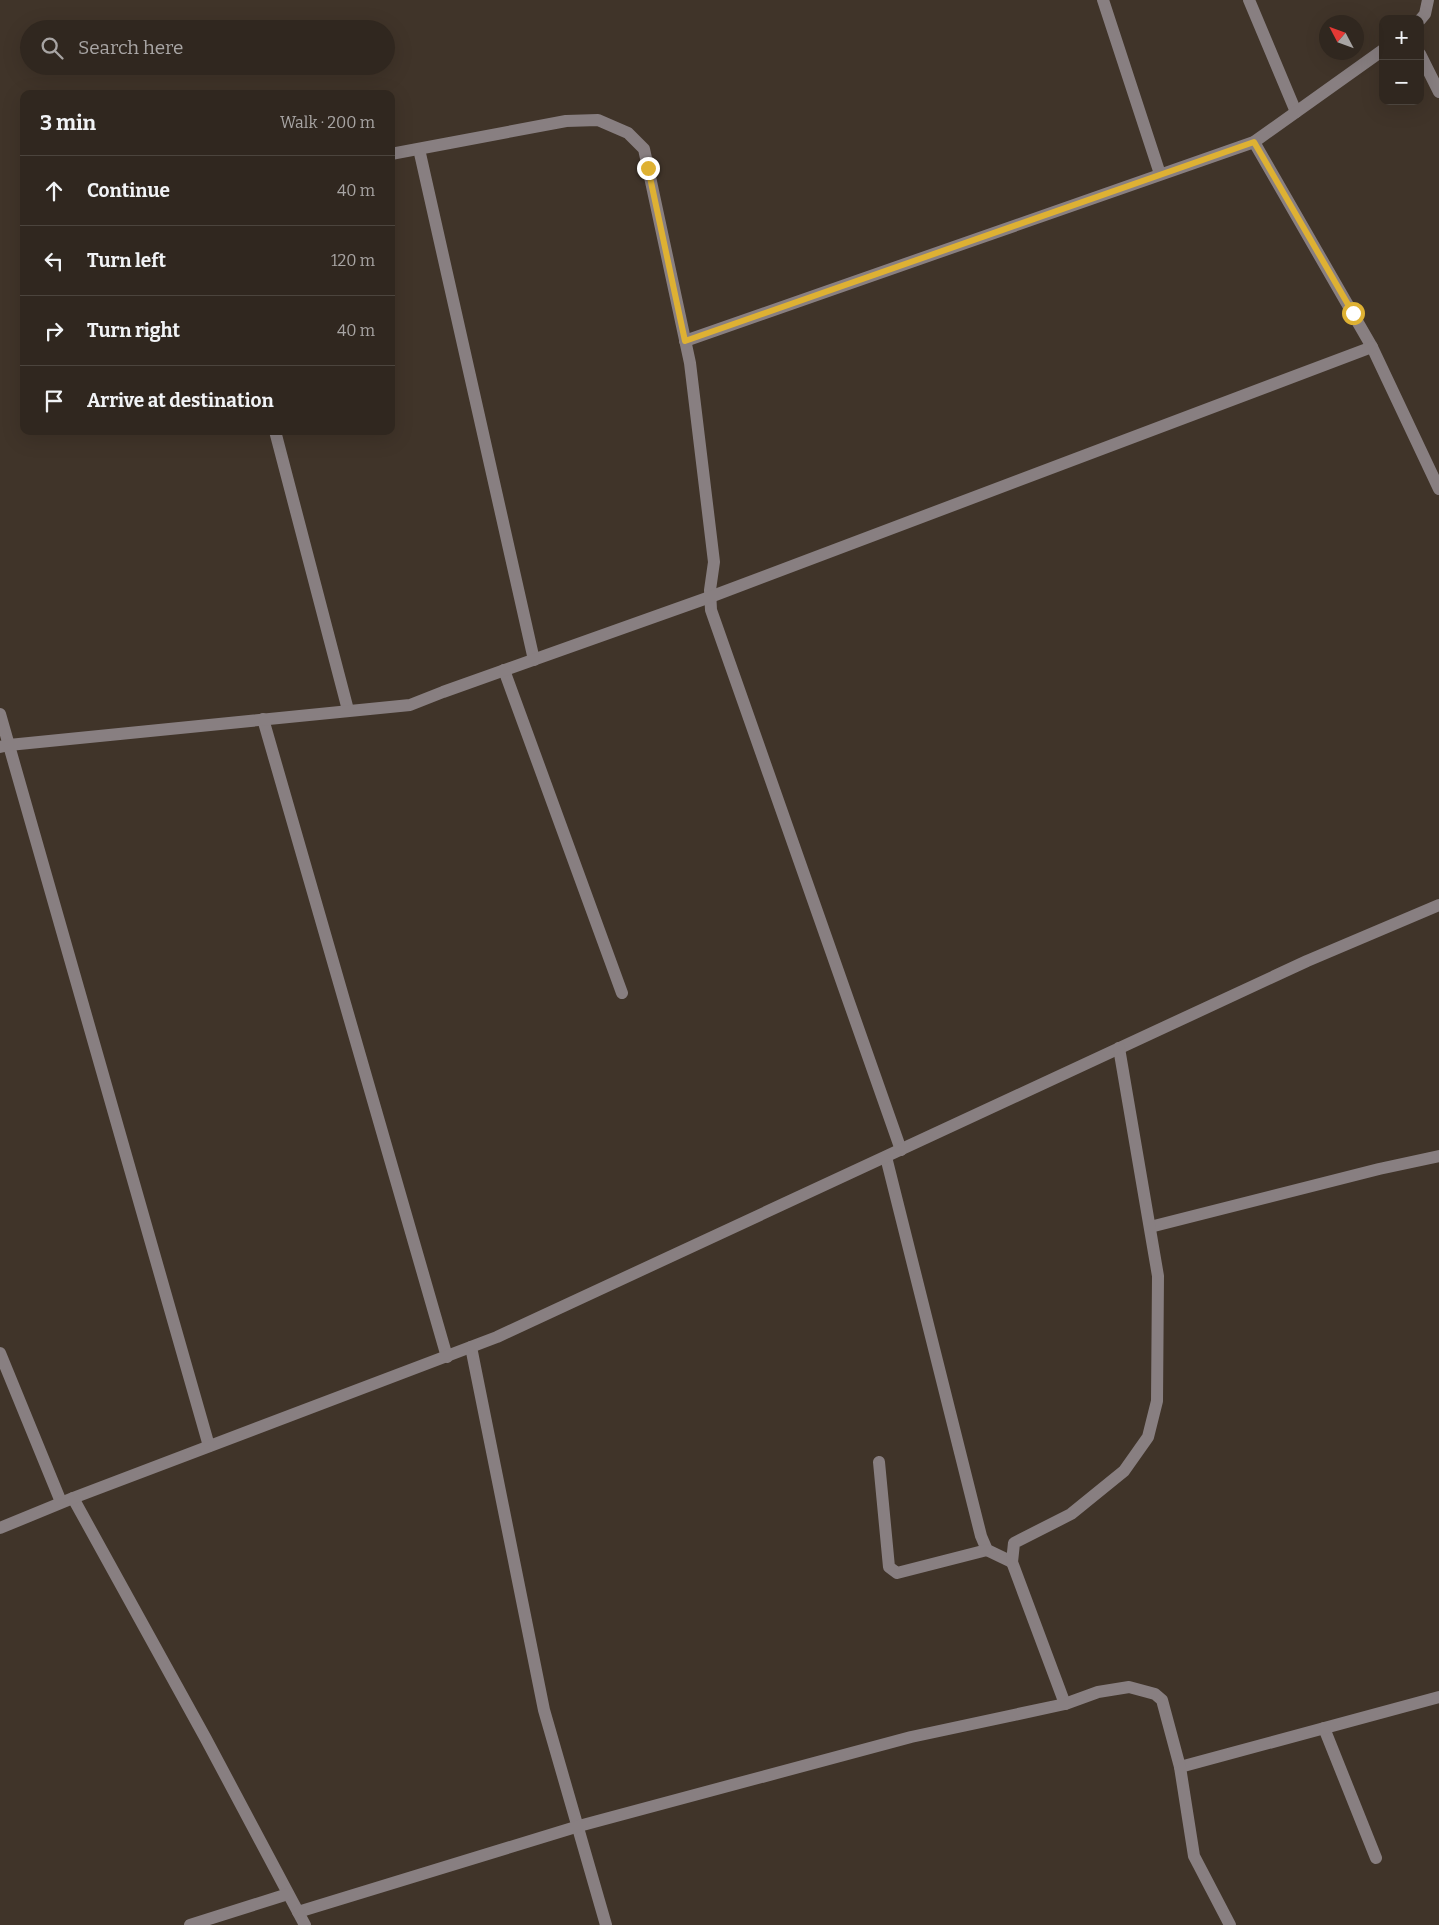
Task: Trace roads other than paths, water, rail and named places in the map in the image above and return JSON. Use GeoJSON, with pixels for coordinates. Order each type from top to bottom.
{"type":"FeatureCollection","features":[{"type":"Feature","properties":{"kind":"street"},"geometry":{"type":"LineString","coordinates":[[1103,0],[1160,174]]}},
{"type":"Feature","properties":{"kind":"street"},"geometry":{"type":"LineString","coordinates":[[1249,0],[1296,112]]}},
{"type":"Feature","properties":{"kind":"street"},"geometry":{"type":"LineString","coordinates":[[1424,15],[1428,0]]}},
{"type":"Feature","properties":{"kind":"street"},"geometry":{"type":"LineString","coordinates":[[685,341],[1254,142],[1379,53]]}},
{"type":"Feature","properties":{"kind":"street"},"geometry":{"type":"LineString","coordinates":[[1423,60],[1439,92]]}},
{"type":"Feature","properties":{"kind":"street"},"geometry":{"type":"LineString","coordinates":[[395,153],[566,121],[598,120],[628,132],[644,149],[685,341],[693,392],[714,562],[710,598],[711,610],[900,1150]]}},
{"type":"Feature","properties":{"kind":"street"},"geometry":{"type":"LineString","coordinates":[[1254,142],[1372,347],[1439,489]]}},
{"type":"Feature","properties":{"kind":"street"},"geometry":{"type":"LineString","coordinates":[[419,148],[534,660]]}},
{"type":"Feature","properties":{"kind":"street"},"geometry":{"type":"LineString","coordinates":[[5,746],[410,705],[710,598],[1372,347]]}},
{"type":"Feature","properties":{"kind":"street"},"geometry":{"type":"LineString","coordinates":[[276,435],[348,710]]}},
{"type":"Feature","properties":{"kind":"street"},"geometry":{"type":"LineString","coordinates":[[504,670],[622,994]]}},
{"type":"Feature","properties":{"kind":"street"},"geometry":{"type":"LineString","coordinates":[[0,714],[5,746],[209,1446]]}},
{"type":"Feature","properties":{"kind":"street"},"geometry":{"type":"LineString","coordinates":[[263,719],[447,1356]]}},
{"type":"Feature","properties":{"kind":"street"},"geometry":{"type":"LineString","coordinates":[[0,1528],[67,1500],[497,1337],[1307,961],[1439,905]]}},
{"type":"Feature","properties":{"kind":"street"},"geometry":{"type":"LineString","coordinates":[[1065,1704],[1012,1562],[1014,1543],[1071,1514],[1124,1471],[1148,1437],[1156,1401],[1158,1276],[1119,1048]]}},
{"type":"Feature","properties":{"kind":"street"},"geometry":{"type":"LineString","coordinates":[[1150,1227],[1379,1169],[1439,1156]]}},
{"type":"Feature","properties":{"kind":"street"},"geometry":{"type":"LineString","coordinates":[[886,1157],[981,1536],[987,1550]]}},
{"type":"Feature","properties":{"kind":"street"},"geometry":{"type":"LineString","coordinates":[[471,1347],[544,1710],[606,1925]]}},
{"type":"Feature","properties":{"kind":"street"},"geometry":{"type":"LineString","coordinates":[[0,1353],[67,1500],[206,1739],[305,1925]]}},
{"type":"Feature","properties":{"kind":"street"},"geometry":{"type":"LineString","coordinates":[[879,1462],[889,1567],[897,1573],[987,1550],[1012,1562]]}},
{"type":"Feature","properties":{"kind":"street"},"geometry":{"type":"LineString","coordinates":[[298,1912],[579,1826],[910,1737],[1065,1704],[1098,1692],[1129,1687],[1155,1694],[1162,1700],[1180,1767],[1194,1856],[1230,1925]]}},
{"type":"Feature","properties":{"kind":"street"},"geometry":{"type":"LineString","coordinates":[[1180,1767],[1439,1697]]}},
{"type":"Feature","properties":{"kind":"street"},"geometry":{"type":"LineString","coordinates":[[1324,1728],[1376,1858]]}},
{"type":"Feature","properties":{"kind":"street"},"geometry":{"type":"LineString","coordinates":[[190,1925],[288,1894]]}}]}
